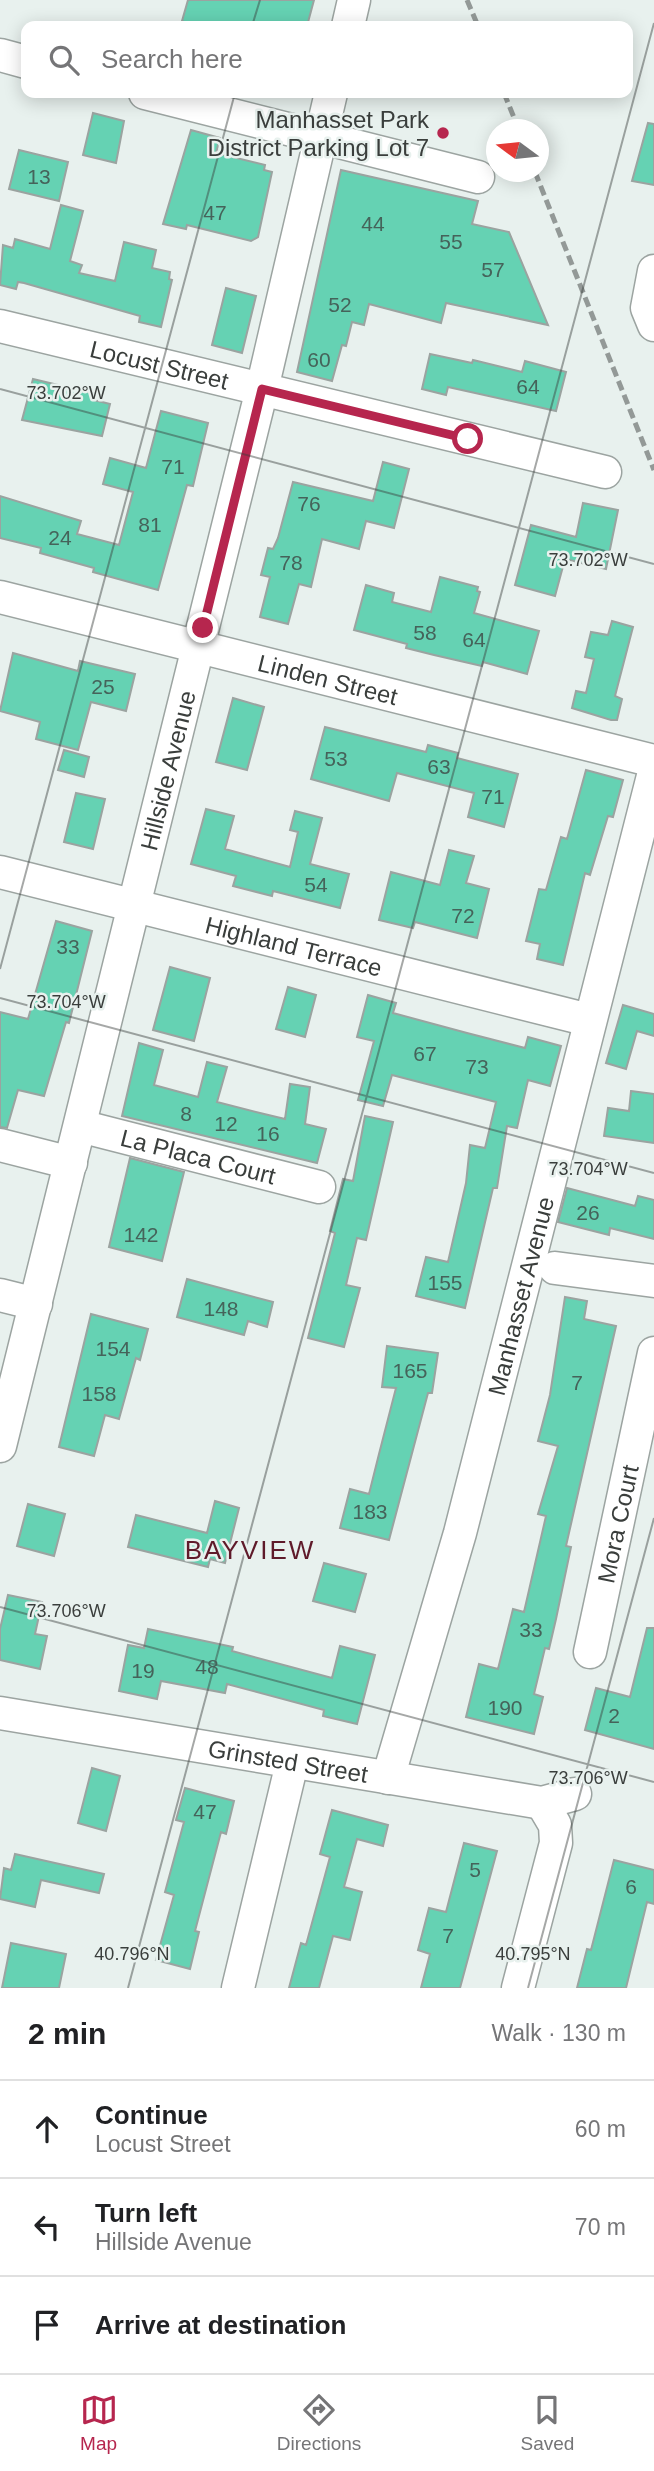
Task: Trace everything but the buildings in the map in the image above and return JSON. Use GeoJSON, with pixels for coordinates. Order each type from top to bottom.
{"type":"FeatureCollection","features":[{"type":"Feature","properties":{"kind":"street"},"geometry":{"type":"LineString","coordinates":[[349,21],[354,0]]}},
{"type":"Feature","properties":{"kind":"street"},"geometry":{"type":"LineString","coordinates":[[0,55],[21,61]]}},
{"type":"Feature","properties":{"kind":"street"},"geometry":{"type":"LineString","coordinates":[[164,98],[478,177]]}},
{"type":"Feature","properties":{"kind":"street","name":"Hillside Avenue"},"geometry":{"type":"LineString","coordinates":[[0,1446],[262,389],[330,98]]}},
{"type":"Feature","properties":{"kind":"street"},"geometry":{"type":"LineString","coordinates":[[654,271],[647,308],[654,326]]}},
{"type":"Feature","properties":{"kind":"street","name":"Locust Street"},"geometry":{"type":"LineString","coordinates":[[0,326],[605,472]]}},
{"type":"Feature","properties":{"kind":"street","name":"Linden Street"},"geometry":{"type":"LineString","coordinates":[[0,597],[654,761]]}},
{"type":"Feature","properties":{"kind":"street","name":"Manhasset Avenue"},"geometry":{"type":"LineString","coordinates":[[388,1777],[460,1533],[654,772]]}},
{"type":"Feature","properties":{"kind":"street","name":"Highland Terrace"},"geometry":{"type":"LineString","coordinates":[[0,872],[589,1020]]}},
{"type":"Feature","properties":{"kind":"street","name":"La Placa Court"},"geometry":{"type":"LineString","coordinates":[[79,1126],[318,1187]]}},
{"type":"Feature","properties":{"kind":"street"},"geometry":{"type":"LineString","coordinates":[[0,1145],[71,1163]]}},
{"type":"Feature","properties":{"kind":"street"},"geometry":{"type":"LineString","coordinates":[[555,1268],[654,1281]]}},
{"type":"Feature","properties":{"kind":"street"},"geometry":{"type":"LineString","coordinates":[[0,1295],[36,1304]]}},
{"type":"Feature","properties":{"kind":"street","name":"Mora Court"},"geometry":{"type":"LineString","coordinates":[[590,1652],[654,1353]]}},
{"type":"Feature","properties":{"kind":"street","name":"Grinsted Street"},"geometry":{"type":"LineString","coordinates":[[0,1713],[542,1803],[575,1794]]}},
{"type":"Feature","properties":{"kind":"street"},"geometry":{"type":"LineString","coordinates":[[238,1988],[292,1763]]}},
{"type":"Feature","properties":{"kind":"street"},"geometry":{"type":"LineString","coordinates":[[518,1988],[556,1843],[555,1825],[542,1803]]}},
{"type":"Feature","properties":{"kind":"railway"},"geometry":{"type":"LineString","coordinates":[[467,0],[476,21]]}},
{"type":"Feature","properties":{"kind":"railway"},"geometry":{"type":"LineString","coordinates":[[506,98],[515,119]]}},
{"type":"Feature","properties":{"kind":"railway"},"geometry":{"type":"LineString","coordinates":[[539,182],[654,470]]}},
{"type":"Feature","properties":{"kind":"place","name":"Manhasset Park District Parking Lot 7"},"geometry":{"type":"Point","coordinates":[443,133]}},
{"type":"Feature","properties":{"kind":"district","name":"BAYVIEW"},"geometry":{"type":"Point","coordinates":[250,1550]}},
{"type":"Feature","properties":{"kind":"route"},"geometry":{"type":"LineString","coordinates":[[203,628],[262,389],[468,439]]}}]}
